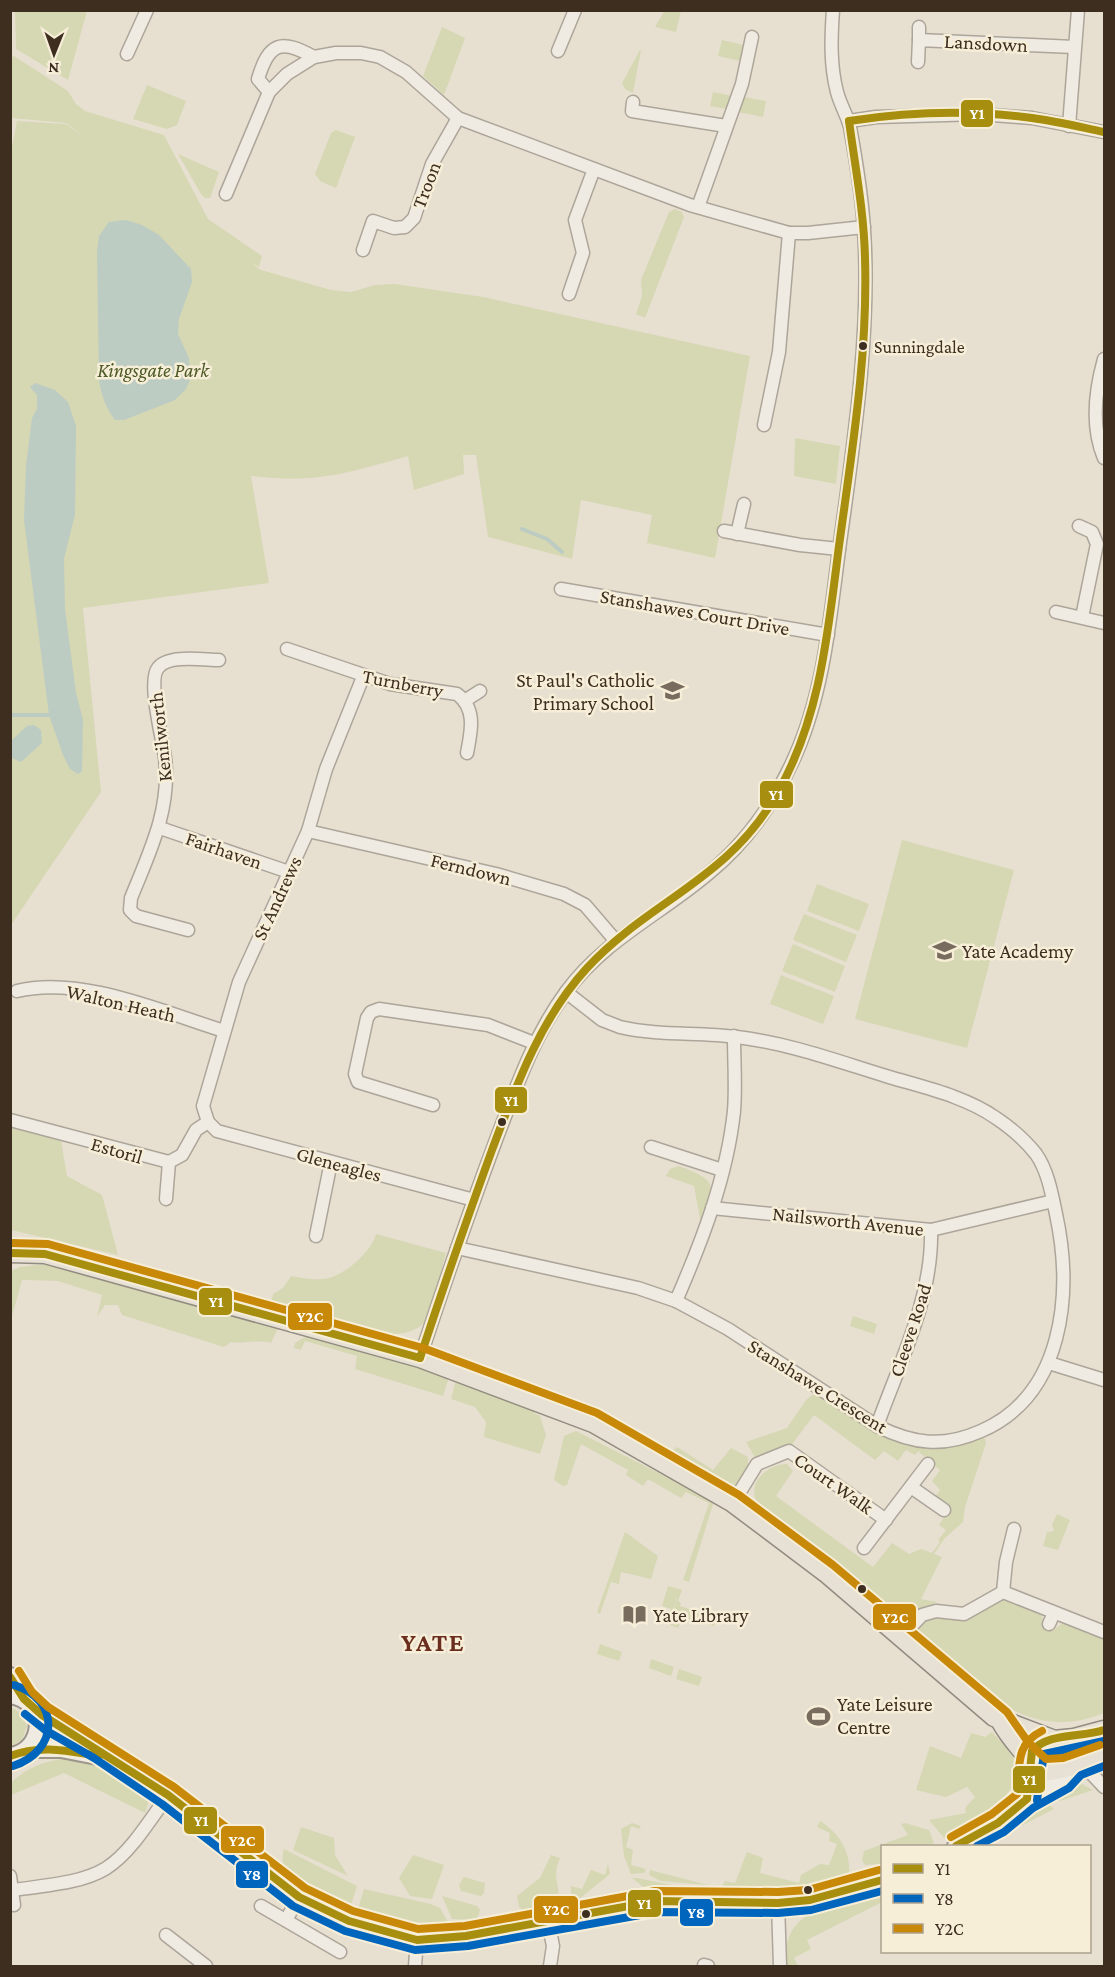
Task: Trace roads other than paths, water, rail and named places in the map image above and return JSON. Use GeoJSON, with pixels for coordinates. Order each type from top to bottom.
{"type":"FeatureCollection","features":[{"type":"Feature","properties":{"kind":"main road"},"geometry":{"type":"LineString","coordinates":[[10,1253],[45,1254],[420,1358],[593,1423],[733,1503],[826,1573],[1000,1720],[1052,1739]]}},
{"type":"Feature","properties":{"kind":"main road"},"geometry":{"type":"LineString","coordinates":[[10,1676],[22,1700],[39,1724],[38,1734],[10,1767]]}},
{"type":"Feature","properties":{"kind":"main road"},"geometry":{"type":"LineString","coordinates":[[22,1700],[168,1795],[299,1897],[349,1921],[417,1940],[466,1936],[656,1901],[778,1903],[830,1896],[881,1880]]}},
{"type":"Feature","properties":{"kind":"main road"},"geometry":{"type":"LineString","coordinates":[[1000,1720],[1006,1731],[1046,1771],[1075,1766],[1104,1755]]}},
{"type":"Feature","properties":{"kind":"main road"},"geometry":{"type":"LineString","coordinates":[[1027,1799],[1035,1746],[1052,1739],[1074,1738],[1104,1730]]}},
{"type":"Feature","properties":{"kind":"main road"},"geometry":{"type":"LineString","coordinates":[[22,1752],[61,1749],[113,1759]]}},
{"type":"Feature","properties":{"kind":"main road"},"geometry":{"type":"LineString","coordinates":[[958,1845],[998,1823],[1027,1799],[1063,1779],[1075,1766]]}},
{"type":"Feature","properties":{"kind":"street"},"geometry":{"type":"LineString","coordinates":[[127,54],[147,10]]}},
{"type":"Feature","properties":{"kind":"street"},"geometry":{"type":"LineString","coordinates":[[558,51],[575,10]]}},
{"type":"Feature","properties":{"kind":"street"},"geometry":{"type":"LineString","coordinates":[[420,1358],[474,1200],[534,1043],[566,992],[615,940],[708,874],[740,844],[762,818],[798,751],[814,705],[828,635],[850,472],[865,293],[864,227],[849,122],[838,97],[831,65],[833,10]]}},
{"type":"Feature","properties":{"kind":"street"},"geometry":{"type":"LineString","coordinates":[[1069,126],[1078,10]]}},
{"type":"Feature","properties":{"kind":"street"},"geometry":{"type":"LineString","coordinates":[[919,27],[919,40]]}},
{"type":"Feature","properties":{"kind":"street"},"geometry":{"type":"LineString","coordinates":[[698,207],[742,84],[752,37]]}},
{"type":"Feature","properties":{"kind":"street","name":"Lansdown"},"geometry":{"type":"LineString","coordinates":[[918,62],[919,40],[1074,47]]}},
{"type":"Feature","properties":{"kind":"street"},"geometry":{"type":"LineString","coordinates":[[269,92],[258,79],[264,59],[270,52],[285,45],[296,47],[314,57]]}},
{"type":"Feature","properties":{"kind":"street"},"geometry":{"type":"LineString","coordinates":[[226,194],[269,92],[287,74],[314,57],[336,53],[361,53],[380,57],[406,72],[458,118],[698,207],[789,232],[808,233],[864,227]]}},
{"type":"Feature","properties":{"kind":"street"},"geometry":{"type":"LineString","coordinates":[[633,102],[632,111],[726,126]]}},
{"type":"Feature","properties":{"kind":"street"},"geometry":{"type":"LineString","coordinates":[[849,122],[876,117],[980,114],[1032,118],[1104,132]]}},
{"type":"Feature","properties":{"kind":"street","name":"Troon"},"geometry":{"type":"LineString","coordinates":[[363,250],[373,221],[394,228],[405,227],[414,218],[432,164],[458,118]]}},
{"type":"Feature","properties":{"kind":"street"},"geometry":{"type":"LineString","coordinates":[[569,294],[583,253],[575,220],[594,169]]}},
{"type":"Feature","properties":{"kind":"street"},"geometry":{"type":"LineString","coordinates":[[764,425],[779,352],[789,232]]}},
{"type":"Feature","properties":{"kind":"street"},"geometry":{"type":"LineString","coordinates":[[1104,359],[1099,380],[1096,429],[1104,458]]}},
{"type":"Feature","properties":{"kind":"street"},"geometry":{"type":"LineString","coordinates":[[744,504],[730,533],[800,546],[839,549]]}},
{"type":"Feature","properties":{"kind":"street"},"geometry":{"type":"LineString","coordinates":[[1079,526],[1092,532],[1097,544],[1082,618]]}},
{"type":"Feature","properties":{"kind":"street","name":"Stanshawes Court Drive"},"geometry":{"type":"LineString","coordinates":[[561,589],[828,635]]}},
{"type":"Feature","properties":{"kind":"street"},"geometry":{"type":"LineString","coordinates":[[1056,612],[1104,623]]}},
{"type":"Feature","properties":{"kind":"street","name":"Turnberry"},"geometry":{"type":"LineString","coordinates":[[287,649],[363,677],[417,690],[457,694],[466,700],[472,722],[467,753]]}},
{"type":"Feature","properties":{"kind":"street","name":"Kenilworth"},"geometry":{"type":"LineString","coordinates":[[188,930],[136,916],[130,910],[131,898],[160,828],[167,780],[156,702],[155,675],[158,667],[168,660],[219,660]]}},
{"type":"Feature","properties":{"kind":"street","name":"St Andrews"},"geometry":{"type":"LineString","coordinates":[[208,1122],[203,1106],[242,974],[308,831],[326,769],[363,677]]}},
{"type":"Feature","properties":{"kind":"street"},"geometry":{"type":"LineString","coordinates":[[466,700],[480,692]]}},
{"type":"Feature","properties":{"kind":"street","name":"Fairhaven"},"geometry":{"type":"LineString","coordinates":[[160,828],[289,872]]}},
{"type":"Feature","properties":{"kind":"street","name":"Ferndown"},"geometry":{"type":"LineString","coordinates":[[308,831],[496,874],[564,894],[585,905],[615,940]]}},
{"type":"Feature","properties":{"kind":"street","name":"Walton Heath"},"geometry":{"type":"LineString","coordinates":[[17,991],[28,988],[69,988],[126,1000],[224,1031]]}},
{"type":"Feature","properties":{"kind":"street","name":"Stanshawe Crescent"},"geometry":{"type":"LineString","coordinates":[[457,1248],[638,1288],[676,1301],[728,1329],[877,1426],[902,1438],[921,1442],[958,1439],[994,1425],[1017,1410],[1035,1389],[1049,1363],[1060,1310],[1063,1261],[1053,1201],[1037,1156],[1017,1134],[994,1116],[960,1099],[773,1041],[620,1027],[602,1020],[566,992]]}},
{"type":"Feature","properties":{"kind":"street"},"geometry":{"type":"LineString","coordinates":[[433,1105],[358,1082],[356,1074],[367,1018],[371,1012],[379,1009],[488,1025],[534,1043]]}},
{"type":"Feature","properties":{"kind":"street"},"geometry":{"type":"LineString","coordinates":[[676,1301],[712,1208],[722,1170],[734,1110],[734,1036]]}},
{"type":"Feature","properties":{"kind":"street","name":"Estoril"},"geometry":{"type":"LineString","coordinates":[[10,1120],[169,1162],[182,1155],[196,1130],[208,1122]]}},
{"type":"Feature","properties":{"kind":"street","name":"Gleneagles"},"geometry":{"type":"LineString","coordinates":[[208,1122],[218,1131],[474,1200]]}},
{"type":"Feature","properties":{"kind":"street"},"geometry":{"type":"LineString","coordinates":[[651,1147],[722,1170]]}},
{"type":"Feature","properties":{"kind":"street"},"geometry":{"type":"LineString","coordinates":[[166,1199],[169,1162]]}},
{"type":"Feature","properties":{"kind":"street"},"geometry":{"type":"LineString","coordinates":[[316,1236],[331,1162]]}},
{"type":"Feature","properties":{"kind":"street","name":"Nailsworth Avenue"},"geometry":{"type":"LineString","coordinates":[[712,1208],[930,1230],[1053,1201]]}},
{"type":"Feature","properties":{"kind":"street","name":"Cleeve Road"},"geometry":{"type":"LineString","coordinates":[[877,1426],[918,1311],[929,1271],[930,1230]]}},
{"type":"Feature","properties":{"kind":"street"},"geometry":{"type":"LineString","coordinates":[[1049,1363],[1104,1380]]}},
{"type":"Feature","properties":{"kind":"street","name":"Court Walk"},"geometry":{"type":"LineString","coordinates":[[733,1503],[757,1464],[789,1451],[886,1520]]}},
{"type":"Feature","properties":{"kind":"street","name":"Court Walk"},"geometry":{"type":"LineString","coordinates":[[864,1548],[928,1464]]}},
{"type":"Feature","properties":{"kind":"street"},"geometry":{"type":"LineString","coordinates":[[911,1486],[944,1510]]}},
{"type":"Feature","properties":{"kind":"street"},"geometry":{"type":"LineString","coordinates":[[1003,1592],[1014,1529]]}},
{"type":"Feature","properties":{"kind":"street"},"geometry":{"type":"LineString","coordinates":[[901,1637],[922,1615],[936,1611],[964,1614],[1003,1592]]}},
{"type":"Feature","properties":{"kind":"street"},"geometry":{"type":"LineString","coordinates":[[1003,1592],[1052,1618],[1104,1632]]}},
{"type":"Feature","properties":{"kind":"street"},"geometry":{"type":"LineString","coordinates":[[1075,1766],[1089,1771],[1104,1787]]}},
{"type":"Feature","properties":{"kind":"street"},"geometry":{"type":"LineString","coordinates":[[12,1890],[75,1882],[105,1871],[130,1850],[168,1795]]}},
{"type":"Feature","properties":{"kind":"street"},"geometry":{"type":"LineString","coordinates":[[10,1876],[14,1905]]}},
{"type":"Feature","properties":{"kind":"street"},"geometry":{"type":"LineString","coordinates":[[286,1920],[299,1897]]}},
{"type":"Feature","properties":{"kind":"street"},"geometry":{"type":"LineString","coordinates":[[778,1903],[780,1966]]}},
{"type":"Feature","properties":{"kind":"street"},"geometry":{"type":"LineString","coordinates":[[261,1906],[340,1952]]}},
{"type":"Feature","properties":{"kind":"street"},"geometry":{"type":"LineString","coordinates":[[548,1921],[553,1946],[550,1966]]}},
{"type":"Feature","properties":{"kind":"street"},"geometry":{"type":"LineString","coordinates":[[166,1935],[206,1966]]}},
{"type":"Feature","properties":{"kind":"street"},"geometry":{"type":"LineString","coordinates":[[415,1966],[417,1940]]}},
{"type":"Feature","properties":{"kind":"waterway"},"geometry":{"type":"LineString","coordinates":[[522,529],[547,539],[562,552]]}},
{"type":"Feature","properties":{"kind":"waterway"},"geometry":{"type":"LineString","coordinates":[[10,715],[49,715]]}},
{"type":"Feature","properties":{"kind":"place","name":"Sunningdale"},"geometry":{"type":"Point","coordinates":[863,346]}},
{"type":"Feature","properties":{"kind":"place","name":"St Paul's Catholic Primary School"},"geometry":{"type":"Point","coordinates":[672,691]}},
{"type":"Feature","properties":{"kind":"place","name":"Yate Academy"},"geometry":{"type":"Point","coordinates":[944,951]}},
{"type":"Feature","properties":{"kind":"place","name":"Yate Library"},"geometry":{"type":"Point","coordinates":[635,1615]}},
{"type":"Feature","properties":{"kind":"place","name":"Yate Leisure Centre"},"geometry":{"type":"Point","coordinates":[819,1716]}},
{"type":"Feature","properties":{"kind":"district","name":"YATE"},"geometry":{"type":"Point","coordinates":[433,1642]}},
{"type":"Feature","properties":{"kind":"park label","name":"Kingsgate Park"},"geometry":{"type":"Point","coordinates":[153,370]}}]}
